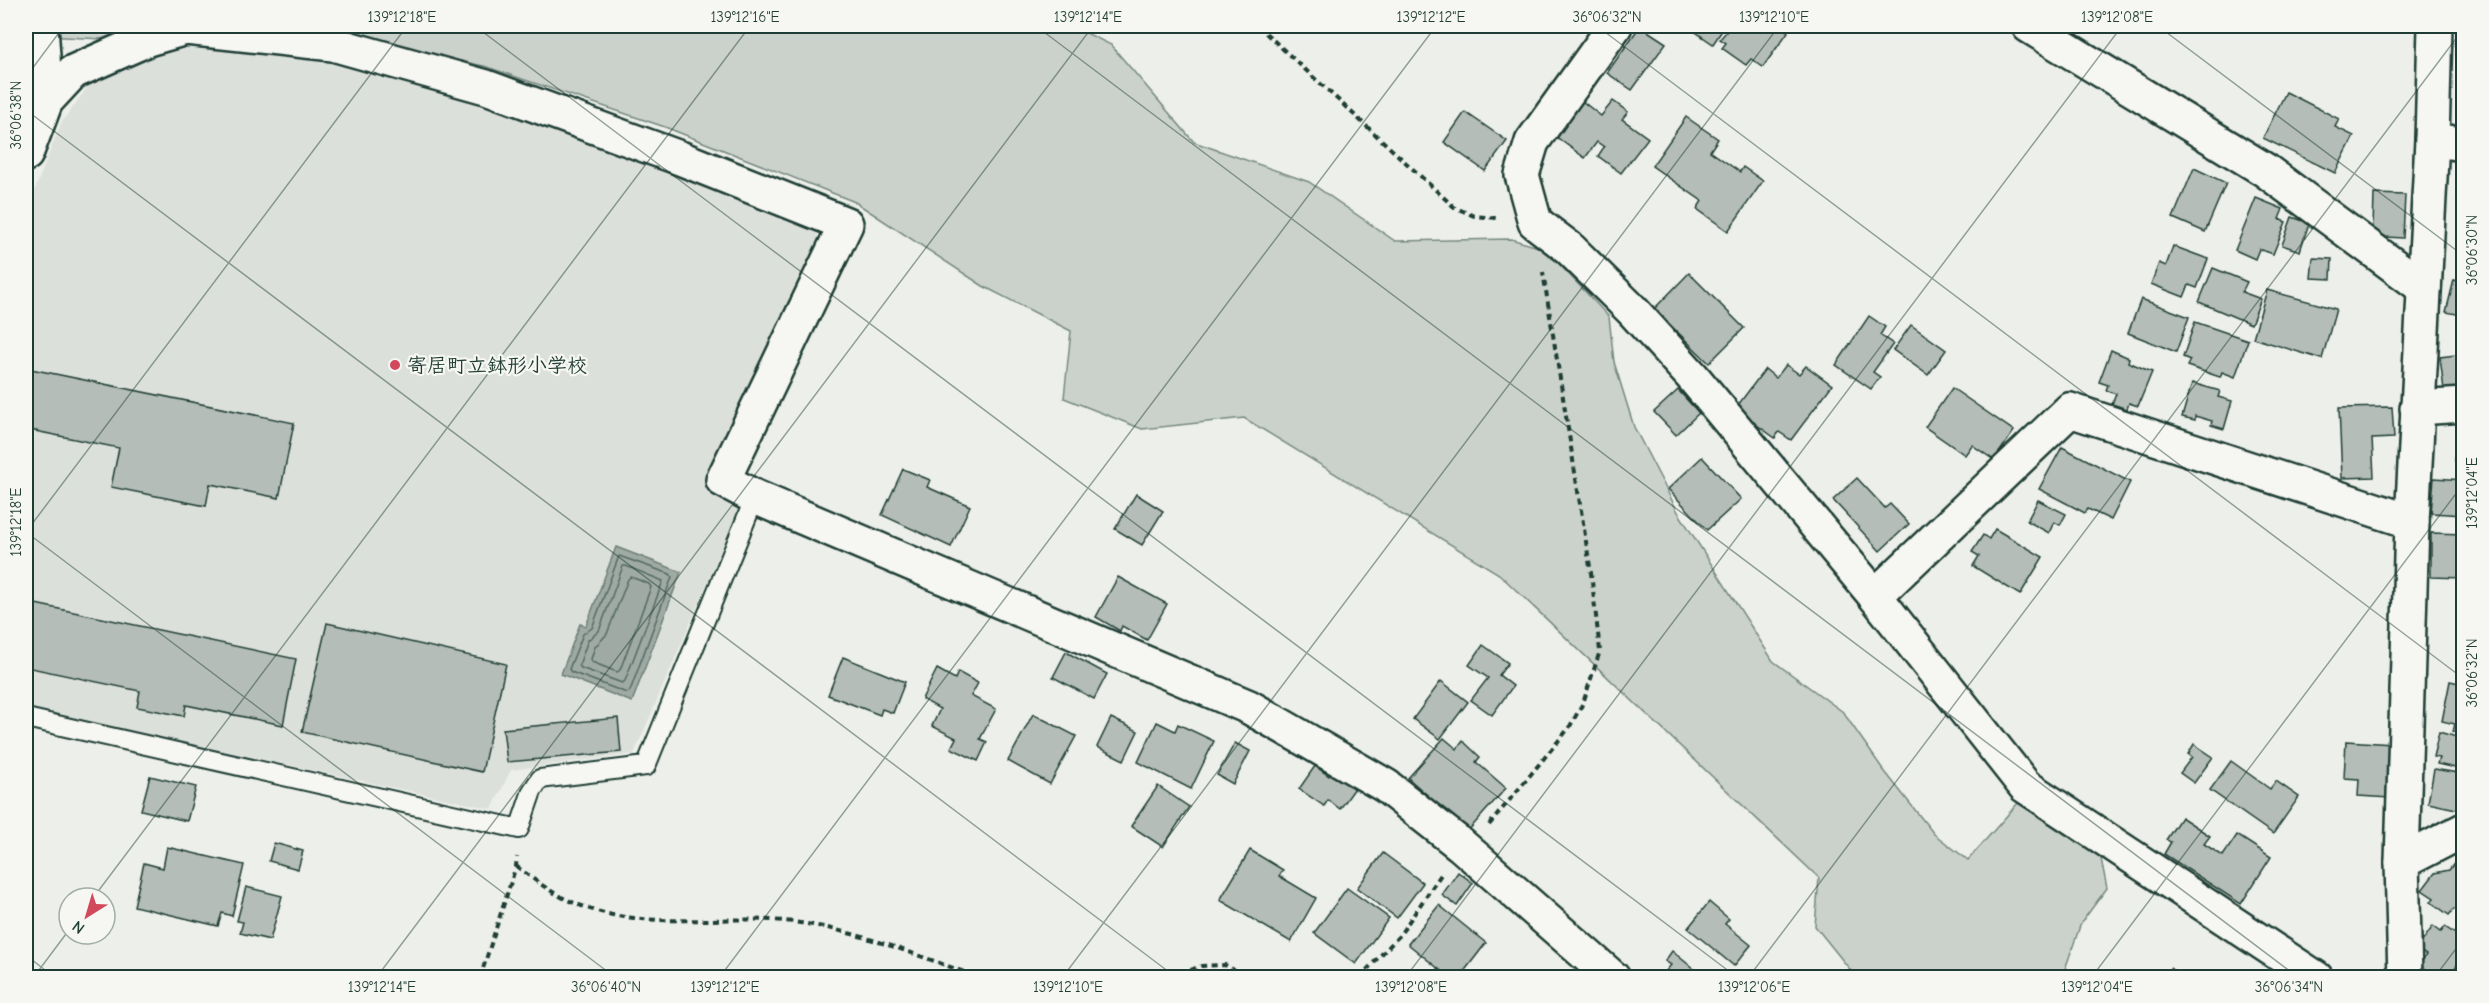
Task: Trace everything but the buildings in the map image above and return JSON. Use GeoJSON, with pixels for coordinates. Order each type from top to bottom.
{"type":"FeatureCollection","features":[{"type":"Feature","properties":{"kind":"street"},"geometry":{"type":"LineString","coordinates":[[41,26],[46,101]]}},
{"type":"Feature","properties":{"kind":"street"},"geometry":{"type":"LineString","coordinates":[[1615,26],[1532,142],[1522,174],[1535,222],[1569,248],[1632,310],[1692,376],[1875,596],[2025,786],[2316,978]]}},
{"type":"Feature","properties":{"kind":"street"},"geometry":{"type":"LineString","coordinates":[[2028,26],[2265,170],[2424,288]]}},
{"type":"Feature","properties":{"kind":"street"},"geometry":{"type":"LineString","coordinates":[[2405,978],[2402,862],[2412,522],[2432,140],[2435,26]]}},
{"type":"Feature","properties":{"kind":"street"},"geometry":{"type":"LineString","coordinates":[[26,154],[46,101],[73,72],[148,39],[186,28],[333,44],[486,87],[680,158],[846,224],[723,480],[754,497],[1249,707],[1386,786],[1464,848],[1613,978]]}},
{"type":"Feature","properties":{"kind":"street"},"geometry":{"type":"LineString","coordinates":[[2432,140],[2463,144]]}},
{"type":"Feature","properties":{"kind":"street"},"geometry":{"type":"LineString","coordinates":[[2417,408],[2463,405]]}},
{"type":"Feature","properties":{"kind":"street"},"geometry":{"type":"LineString","coordinates":[[1875,596],[2070,410],[2412,522]]}},
{"type":"Feature","properties":{"kind":"street"},"geometry":{"type":"LineString","coordinates":[[2402,862],[2463,830]]}},
{"type":"Feature","properties":{"kind":"lane"},"geometry":{"type":"LineString","coordinates":[[26,718],[519,829],[532,792],[540,779],[646,766],[754,497]]}},
{"type":"Feature","properties":{"kind":"path"},"geometry":{"type":"LineString","coordinates":[[1258,26],[1455,207],[1474,216],[1535,222],[1591,573],[1600,651],[1583,704],[1569,728],[1464,848],[1399,936],[1359,978]]}},
{"type":"Feature","properties":{"kind":"path"},"geometry":{"type":"LineString","coordinates":[[480,978],[516,866],[519,829]]}},
{"type":"Feature","properties":{"kind":"path"},"geometry":{"type":"LineString","coordinates":[[516,866],[554,893],[582,906],[616,916],[647,920],[743,919],[806,923],[855,935],[981,978]]}},
{"type":"Feature","properties":{"kind":"path"},"geometry":{"type":"LineString","coordinates":[[1171,978],[1201,966],[1225,965],[1248,978]]}},
{"type":"Feature","properties":{"kind":"shaded area"},"geometry":{"type":"Polygon","coordinates":[[[26,26],[153,26],[122,40],[26,35],[26,26]]]}},
{"type":"Feature","properties":{"kind":"shaded area"},"geometry":{"type":"Polygon","coordinates":[[[298,26],[1072,26],[1111,45],[1194,142],[1309,182],[1395,241],[1511,239],[1545,249],[1609,317],[1614,362],[1634,427],[1678,512],[1773,661],[1843,712],[1882,768],[1934,834],[1968,860],[2018,803],[2100,854],[2107,888],[2081,923],[2063,975],[2066,977],[1856,977],[1815,926],[1819,878],[1499,574],[1244,418],[1142,429],[1064,398],[1071,331],[983,286],[855,202],[665,127],[484,66],[298,26]]]}},
{"type":"Feature","properties":{"kind":"shaded area","name":"寄居町立鉢形小学校"},"geometry":{"type":"Polygon","coordinates":[[[190,42],[294,54],[381,73],[609,147],[812,221],[820,242],[709,488],[741,505],[634,754],[511,770],[492,809],[26,708],[26,212],[61,123],[92,81],[138,55],[190,42]]]}},
{"type":"Feature","properties":{"kind":"water"},"geometry":{"type":"Polygon","coordinates":[[[616,547],[681,572],[632,702],[561,674],[580,624],[586,626],[616,547]]]}},
{"type":"Feature","properties":{"kind":"place","name":"寄居町立鉢形小学校"},"geometry":{"type":"Point","coordinates":[395,365]}}]}
